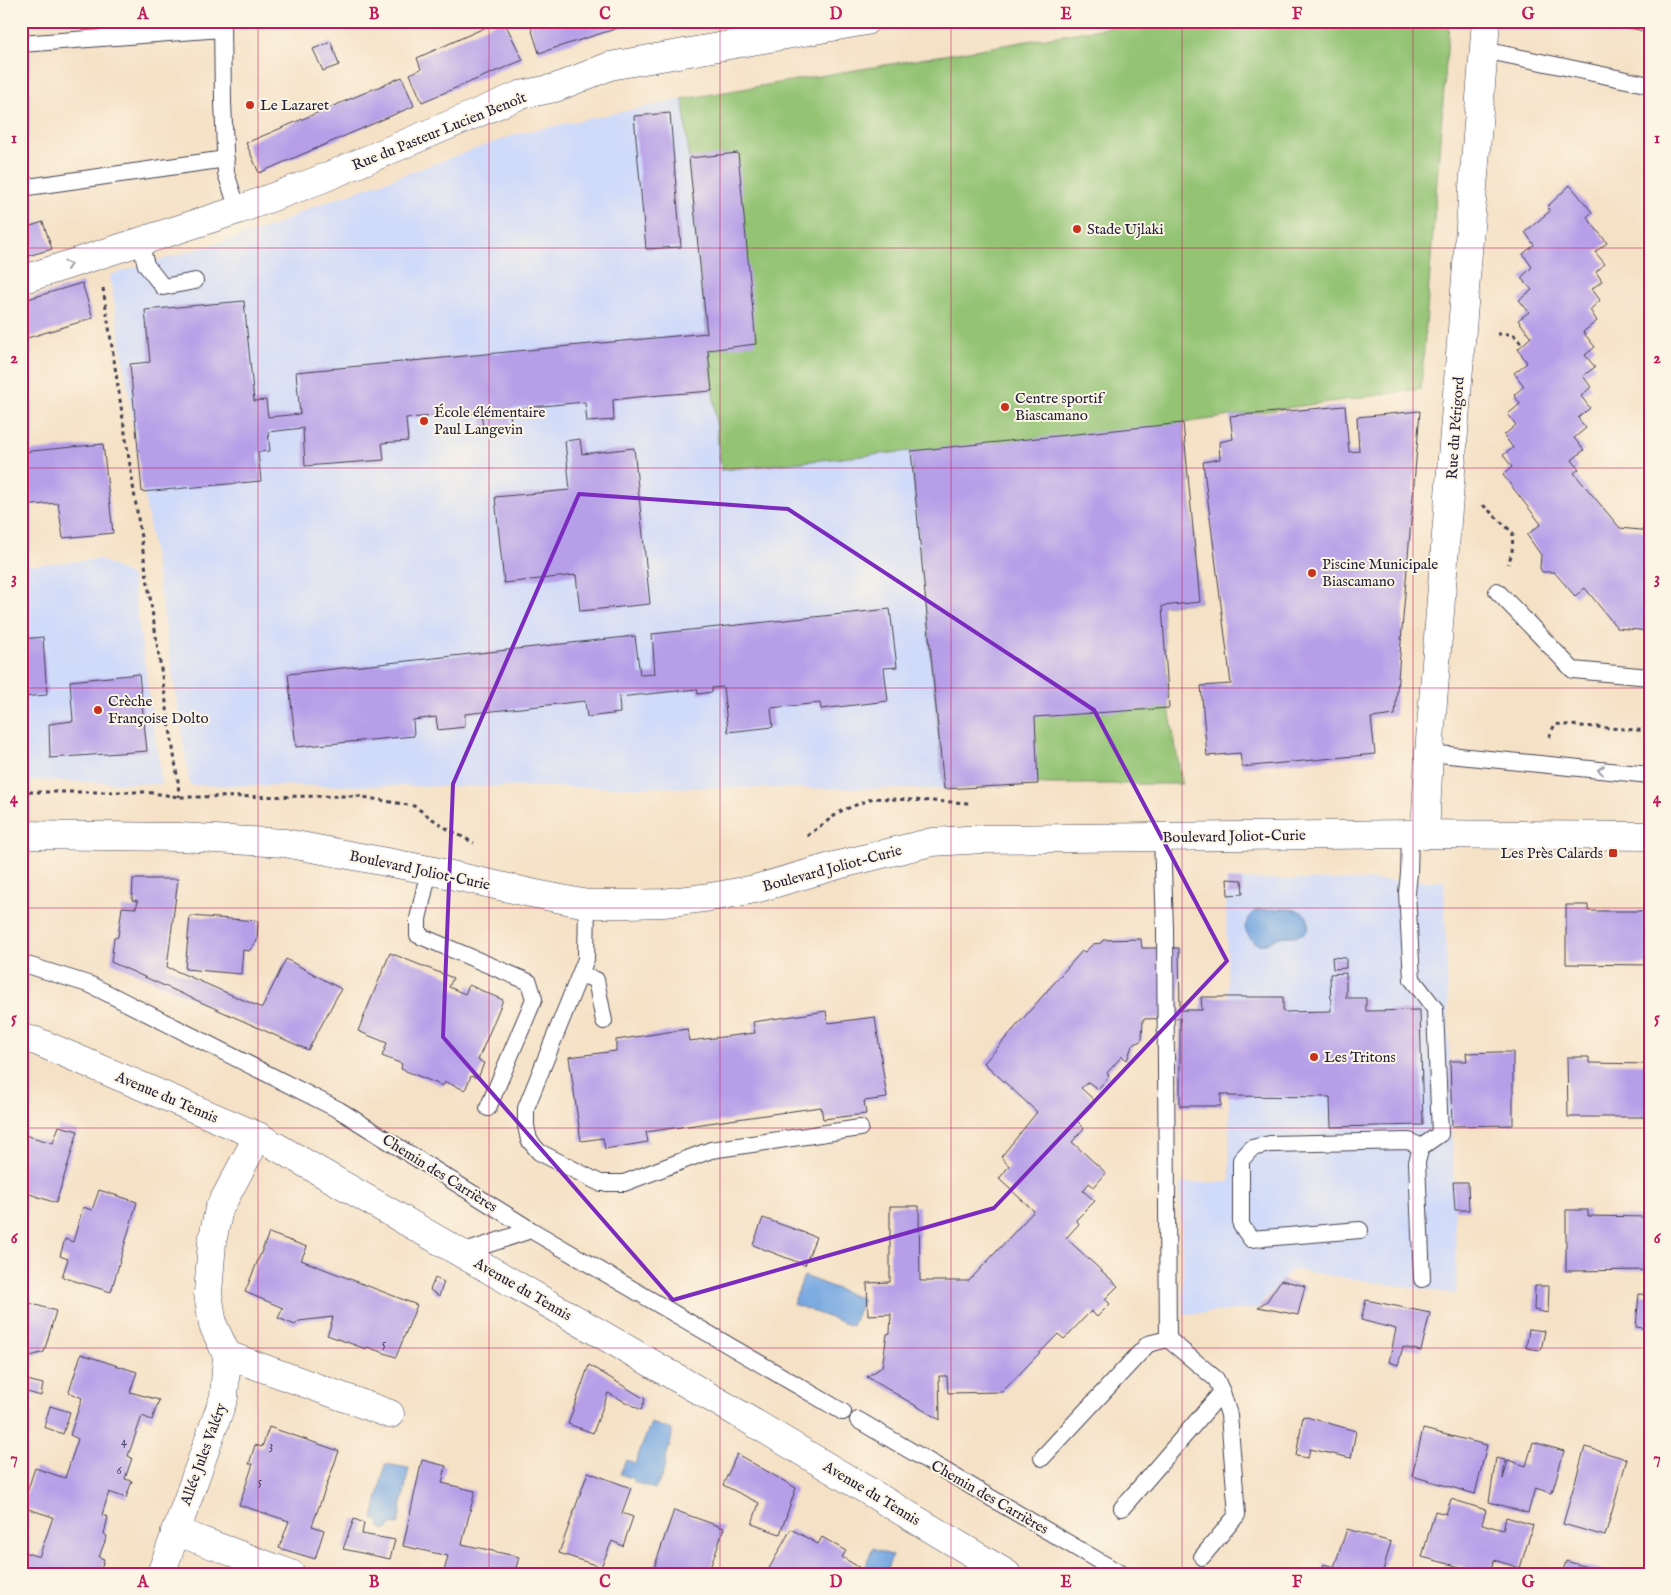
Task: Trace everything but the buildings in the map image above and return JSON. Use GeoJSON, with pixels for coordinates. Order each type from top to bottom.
{"type":"FeatureCollection","features":[{"type":"Feature","properties":{"kind":"street","name":"Rue du Pasteur Lucien Benoît"},"geometry":{"type":"LineString","coordinates":[[21,280],[238,210],[319,180],[520,95],[555,88],[610,66],[866,21]]}},
{"type":"Feature","properties":{"kind":"street","name":"Rue du Périgord"},"geometry":{"type":"LineString","coordinates":[[1418,834],[1429,752],[1486,21]]}},
{"type":"Feature","properties":{"kind":"street","name":"Boulevard Joliot-Curie"},"geometry":{"type":"LineString","coordinates":[[21,835],[180,837],[285,843],[429,870],[588,904],[663,903],[711,897],[755,889],[838,865],[932,842],[984,838],[1418,834],[1650,836]]}},
{"type":"Feature","properties":{"kind":"street","name":"Avenue du Tennis"},"geometry":{"type":"LineString","coordinates":[[21,1038],[36,1041],[258,1136],[729,1408],[1007,1574]]}},
{"type":"Feature","properties":{"kind":"street","name":"Allée Jules Valéry"},"geometry":{"type":"LineString","coordinates":[[161,1574],[224,1397],[227,1355],[213,1325],[208,1292],[212,1242],[219,1209],[258,1136]]}},
{"type":"Feature","properties":{"kind":"street"},"geometry":{"type":"LineString","coordinates":[[227,1355],[390,1414]]}},
{"type":"Feature","properties":{"kind":"street"},"geometry":{"type":"LineString","coordinates":[[175,1531],[291,1574]]}},
{"type":"Feature","properties":{"kind":"lane"},"geometry":{"type":"LineString","coordinates":[[21,44],[222,25],[226,173],[238,210]]}},
{"type":"Feature","properties":{"kind":"lane"},"geometry":{"type":"LineString","coordinates":[[1484,50],[1650,85]]}},
{"type":"Feature","properties":{"kind":"lane"},"geometry":{"type":"LineString","coordinates":[[21,188],[226,159]]}},
{"type":"Feature","properties":{"kind":"lane"},"geometry":{"type":"LineString","coordinates":[[140,242],[146,265],[163,287],[195,281]]}},
{"type":"Feature","properties":{"kind":"lane"},"geometry":{"type":"LineString","coordinates":[[1497,591],[1573,670],[1650,678]]}},
{"type":"Feature","properties":{"kind":"lane"},"geometry":{"type":"LineString","coordinates":[[1429,752],[1650,775]]}},
{"type":"Feature","properties":{"kind":"lane"},"geometry":{"type":"LineString","coordinates":[[1418,834],[1407,893],[1412,979],[1435,1009],[1440,1134],[1420,1147],[1417,1162],[1422,1279]]}},
{"type":"Feature","properties":{"kind":"lane"},"geometry":{"type":"LineString","coordinates":[[1162,837],[1165,929],[1168,1339],[1216,1379],[1222,1392],[1229,1415],[1237,1515],[1202,1557]]}},
{"type":"Feature","properties":{"kind":"lane"},"geometry":{"type":"LineString","coordinates":[[429,870],[418,919],[418,935],[529,982],[534,999],[488,1108]]}},
{"type":"Feature","properties":{"kind":"lane"},"geometry":{"type":"LineString","coordinates":[[588,904],[586,959],[526,1108],[526,1126],[530,1140],[540,1152],[600,1183],[624,1183],[711,1150],[860,1128]]}},
{"type":"Feature","properties":{"kind":"lane","name":"Chemin des Carrières"},"geometry":{"type":"LineString","coordinates":[[21,963],[90,985],[340,1110],[531,1230],[843,1412]]}},
{"type":"Feature","properties":{"kind":"lane"},"geometry":{"type":"LineString","coordinates":[[580,974],[596,980],[604,1021]]}},
{"type":"Feature","properties":{"kind":"lane"},"geometry":{"type":"LineString","coordinates":[[1360,1230],[1251,1239],[1241,1225],[1240,1160],[1252,1148],[1270,1144],[1409,1141],[1420,1147]]}},
{"type":"Feature","properties":{"kind":"lane"},"geometry":{"type":"LineString","coordinates":[[462,1253],[531,1230]]}},
{"type":"Feature","properties":{"kind":"lane"},"geometry":{"type":"LineString","coordinates":[[1042,1458],[1148,1344],[1168,1339]]}},
{"type":"Feature","properties":{"kind":"lane"},"geometry":{"type":"LineString","coordinates":[[1122,1508],[1222,1392]]}},
{"type":"Feature","properties":{"kind":"lane","name":"Chemin des Carrières"},"geometry":{"type":"LineString","coordinates":[[858,1420],[1121,1574]]}},
{"type":"Feature","properties":{"kind":"path"},"geometry":{"type":"LineString","coordinates":[[96,256],[105,300],[179,797]]}},
{"type":"Feature","properties":{"kind":"path"},"geometry":{"type":"LineString","coordinates":[[1489,334],[1514,334],[1523,345]]}},
{"type":"Feature","properties":{"kind":"path"},"geometry":{"type":"LineString","coordinates":[[1480,502],[1513,533],[1512,553]]}},
{"type":"Feature","properties":{"kind":"path"},"geometry":{"type":"LineString","coordinates":[[1548,738],[1555,724],[1650,731]]}},
{"type":"Feature","properties":{"kind":"path"},"geometry":{"type":"LineString","coordinates":[[21,792],[146,792],[179,797],[358,796],[414,806],[444,827],[476,844]]}},
{"type":"Feature","properties":{"kind":"path"},"geometry":{"type":"LineString","coordinates":[[804,837],[818,829],[841,811]]}},
{"type":"Feature","properties":{"kind":"highlighted area"},"geometry":{"type":"Polygon","coordinates":[[[579,494],[788,509],[1094,710],[1227,961],[994,1208],[673,1300],[443,1037],[453,784],[579,494]]]}},
{"type":"Feature","properties":{"kind":"shaded area","name":"École élémentaire Paul Langevin"},"geometry":{"type":"Polygon","coordinates":[[[683,99],[721,470],[911,451],[944,789],[190,785],[110,275],[274,226],[307,209],[520,133],[683,99]]]}},
{"type":"Feature","properties":{"kind":"shaded area"},"geometry":{"type":"Polygon","coordinates":[[[99,559],[132,576],[162,784],[21,780],[21,566],[99,559]]]}},
{"type":"Feature","properties":{"kind":"shaded area"},"geometry":{"type":"Polygon","coordinates":[[[1226,879],[1444,881],[1457,1294],[1292,1270],[1256,1309],[1184,1314],[1180,1183],[1230,1182],[1226,879]]]}},
{"type":"Feature","properties":{"kind":"green space","name":"Centre sportif Biascamano"},"geometry":{"type":"Polygon","coordinates":[[[1146,21],[1446,21],[1449,24],[1421,389],[1183,423],[1200,602],[1162,606],[1169,708],[1182,784],[1038,784],[944,789],[911,451],[721,470],[683,99],[1146,21]]]}},
{"type":"Feature","properties":{"kind":"water"},"geometry":{"type":"Polygon","coordinates":[[[1284,909],[1300,912],[1306,915],[1308,922],[1307,931],[1297,935],[1284,936],[1265,944],[1254,942],[1247,934],[1245,927],[1250,915],[1258,910],[1284,909]]]}},
{"type":"Feature","properties":{"kind":"water"},"geometry":{"type":"Polygon","coordinates":[[[804,1276],[863,1299],[852,1326],[793,1304],[804,1276]]]}},
{"type":"Feature","properties":{"kind":"water"},"geometry":{"type":"Polygon","coordinates":[[[651,1423],[672,1430],[663,1474],[655,1489],[634,1482],[634,1479],[620,1474],[626,1460],[635,1463],[651,1423]]]}},
{"type":"Feature","properties":{"kind":"water"},"geometry":{"type":"Polygon","coordinates":[[[385,1464],[409,1468],[398,1525],[391,1524],[388,1529],[384,1530],[379,1526],[380,1522],[373,1519],[385,1464]]]}},
{"type":"Feature","properties":{"kind":"water"},"geometry":{"type":"Polygon","coordinates":[[[873,1548],[892,1556],[885,1574],[862,1574],[873,1548]]]}},
{"type":"Feature","properties":{"kind":"place","name":"Le Lazaret"},"geometry":{"type":"Point","coordinates":[250,105]}},
{"type":"Feature","properties":{"kind":"place","name":"Stade Ujlaki"},"geometry":{"type":"Point","coordinates":[1077,229]}},
{"type":"Feature","properties":{"kind":"place","name":"Centre sportif Biascamano"},"geometry":{"type":"Point","coordinates":[1005,407]}},
{"type":"Feature","properties":{"kind":"place","name":"École élémentaire Paul Langevin"},"geometry":{"type":"Point","coordinates":[424,421]}},
{"type":"Feature","properties":{"kind":"place","name":"Piscine Municipale Biascamano"},"geometry":{"type":"Point","coordinates":[1312,573]}},
{"type":"Feature","properties":{"kind":"place","name":"Crèche Françoise Dolto"},"geometry":{"type":"Point","coordinates":[98,710]}},
{"type":"Feature","properties":{"kind":"place","name":"Les Près Calards"},"geometry":{"type":"Point","coordinates":[1613,853]}},
{"type":"Feature","properties":{"kind":"place","name":"Les Tritons"},"geometry":{"type":"Point","coordinates":[1314,1057]}}]}
